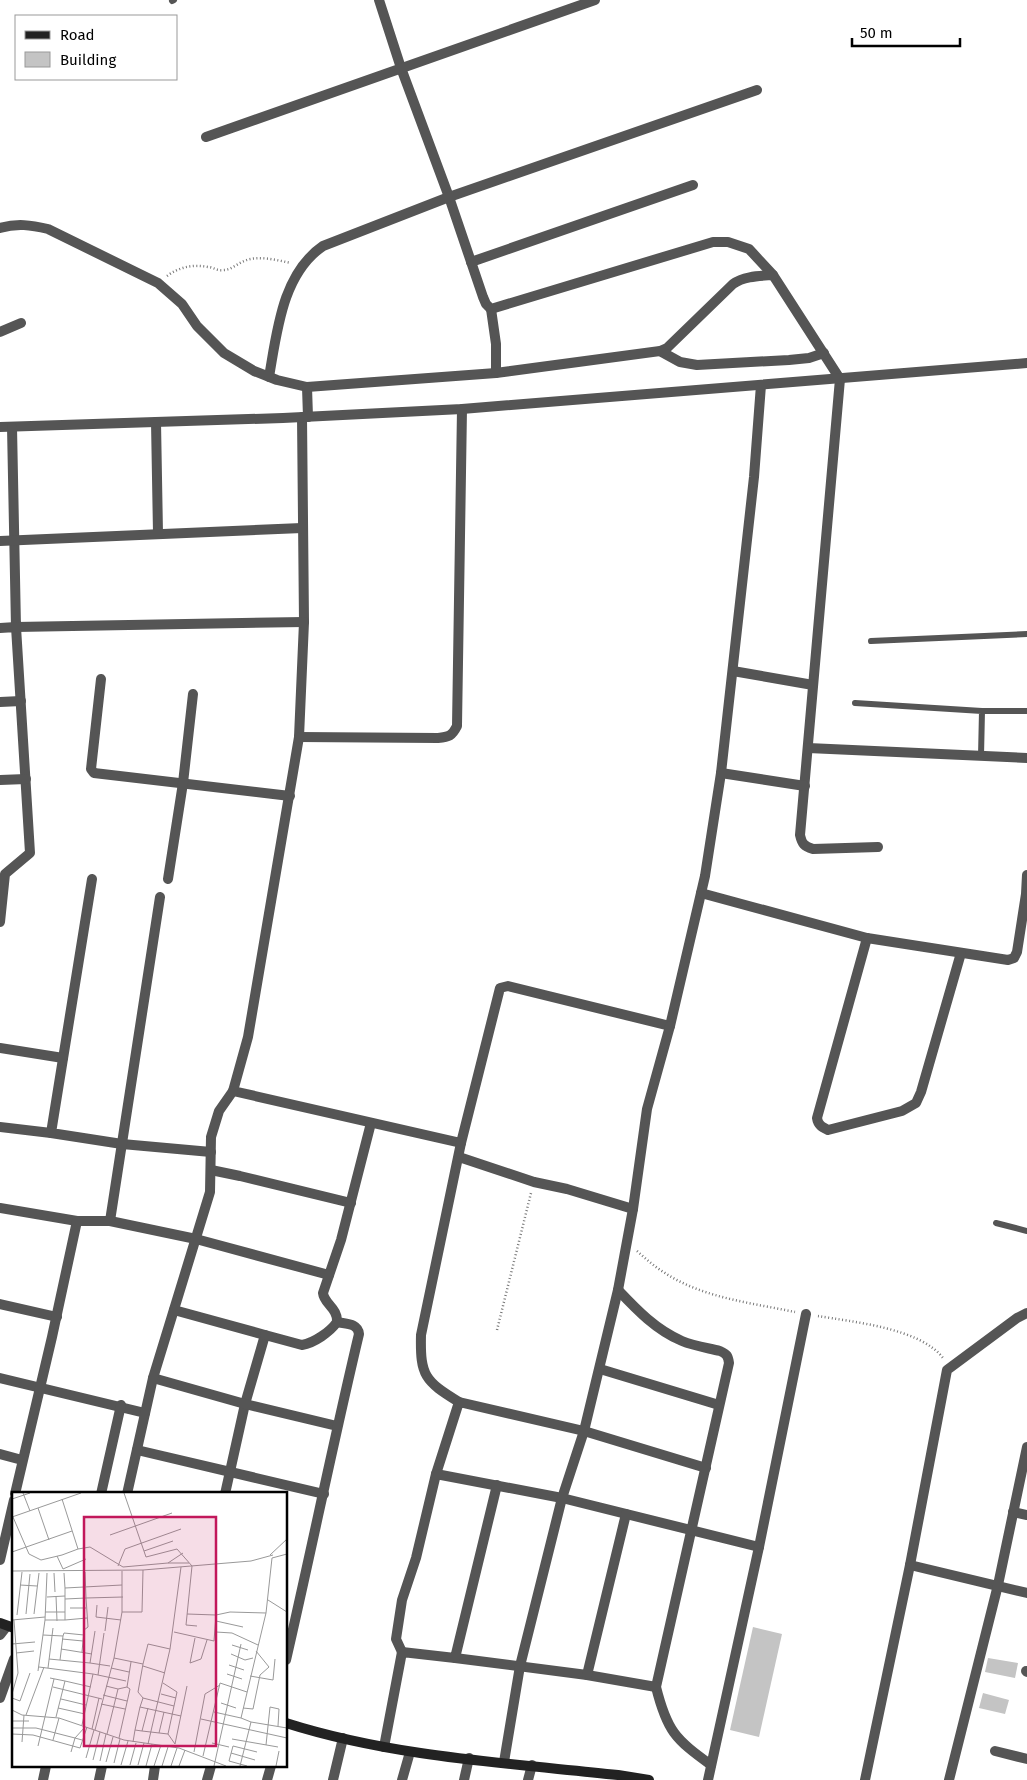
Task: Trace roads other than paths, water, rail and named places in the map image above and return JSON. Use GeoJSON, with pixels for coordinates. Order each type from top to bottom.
{"type":"FeatureCollection","features":[{"type":"Feature","properties":{"kind":"street"},"geometry":{"type":"LineString","coordinates":[[379,0],[401,68],[483,297],[486,304],[491,308],[496,344],[496,373]]}},
{"type":"Feature","properties":{"kind":"street"},"geometry":{"type":"LineString","coordinates":[[206,137],[595,0]]}},
{"type":"Feature","properties":{"kind":"street"},"geometry":{"type":"LineString","coordinates":[[270,377],[279,320],[285,300],[304,265],[313,253],[323,246],[449,198],[757,90]]}},
{"type":"Feature","properties":{"kind":"street"},"geometry":{"type":"LineString","coordinates":[[471,262],[693,185]]}},
{"type":"Feature","properties":{"kind":"street"},"geometry":{"type":"LineString","coordinates":[[0,228],[10,225],[29,224],[48,229],[158,283],[182,304],[197,326],[224,353],[254,371],[307,387],[496,373],[660,351],[667,348],[738,280],[773,275]]}},
{"type":"Feature","properties":{"kind":"street"},"geometry":{"type":"LineString","coordinates":[[491,308],[713,242],[728,242],[749,249],[773,275],[840,379],[800,835],[801,843],[813,849],[878,848]]}},
{"type":"Feature","properties":{"kind":"street"},"geometry":{"type":"LineString","coordinates":[[0,332],[21,323]]}},
{"type":"Feature","properties":{"kind":"street"},"geometry":{"type":"LineString","coordinates":[[660,351],[680,362],[697,365],[789,360],[810,358],[824,353]]}},
{"type":"Feature","properties":{"kind":"street"},"geometry":{"type":"LineString","coordinates":[[0,427],[305,417],[462,409],[1027,363]]}},
{"type":"Feature","properties":{"kind":"street"},"geometry":{"type":"LineString","coordinates":[[504,1762],[520,1666],[562,1498],[584,1431],[600,1369],[618,1290],[633,1209],[648,1109],[706,876],[722,773],[754,477],[761,386]]}},
{"type":"Feature","properties":{"kind":"street"},"geometry":{"type":"LineString","coordinates":[[127,1492],[153,1378],[210,1192],[211,1137],[219,1111],[233,1091],[248,1037],[290,796],[299,737],[304,622],[302,528],[307,387]]}},
{"type":"Feature","properties":{"kind":"street"},"geometry":{"type":"LineString","coordinates":[[299,737],[438,738],[448,737],[453,734],[457,726],[462,409]]}},
{"type":"Feature","properties":{"kind":"street"},"geometry":{"type":"LineString","coordinates":[[156,422],[158,533]]}},
{"type":"Feature","properties":{"kind":"street"},"geometry":{"type":"LineString","coordinates":[[0,922],[5,874],[30,853],[16,627],[12,427]]}},
{"type":"Feature","properties":{"kind":"street"},"geometry":{"type":"LineString","coordinates":[[0,541],[302,528]]}},
{"type":"Feature","properties":{"kind":"street"},"geometry":{"type":"LineString","coordinates":[[0,628],[304,622]]}},
{"type":"Feature","properties":{"kind":"street"},"geometry":{"type":"LineString","coordinates":[[733,671],[814,685]]}},
{"type":"Feature","properties":{"kind":"street"},"geometry":{"type":"LineString","coordinates":[[102,679],[92,772],[290,796]]}},
{"type":"Feature","properties":{"kind":"street"},"geometry":{"type":"LineString","coordinates":[[168,879],[184,783],[193,694]]}},
{"type":"Feature","properties":{"kind":"street"},"geometry":{"type":"LineString","coordinates":[[0,702],[21,701]]}},
{"type":"Feature","properties":{"kind":"street"},"geometry":{"type":"LineString","coordinates":[[808,748],[1027,758]]}},
{"type":"Feature","properties":{"kind":"street"},"geometry":{"type":"LineString","coordinates":[[722,773],[805,786]]}},
{"type":"Feature","properties":{"kind":"street"},"geometry":{"type":"LineString","coordinates":[[0,780],[26,779]]}},
{"type":"Feature","properties":{"kind":"street"},"geometry":{"type":"LineString","coordinates":[[701,893],[868,938],[1008,960],[1014,958],[1017,952],[1027,894],[1027,875]]}},
{"type":"Feature","properties":{"kind":"street"},"geometry":{"type":"LineString","coordinates":[[51,1133],[92,879]]}},
{"type":"Feature","properties":{"kind":"street"},"geometry":{"type":"LineString","coordinates":[[110,1221],[160,897]]}},
{"type":"Feature","properties":{"kind":"street"},"geometry":{"type":"LineString","coordinates":[[868,938],[817,1118],[818,1123],[828,1130],[902,1111],[916,1103],[921,1092],[961,953]]}},
{"type":"Feature","properties":{"kind":"street"},"geometry":{"type":"LineString","coordinates":[[670,1026],[508,986],[500,988],[461,1143],[421,1335],[420,1358],[425,1374],[435,1387],[459,1402],[584,1431],[706,1468]]}},
{"type":"Feature","properties":{"kind":"street"},"geometry":{"type":"LineString","coordinates":[[0,1048],[63,1058]]}},
{"type":"Feature","properties":{"kind":"street"},"geometry":{"type":"LineString","coordinates":[[233,1091],[461,1143]]}},
{"type":"Feature","properties":{"kind":"street"},"geometry":{"type":"LineString","coordinates":[[337,1322],[336,1314],[323,1296],[342,1240],[371,1123]]}},
{"type":"Feature","properties":{"kind":"street"},"geometry":{"type":"LineString","coordinates":[[0,1127],[122,1144],[211,1152]]}},
{"type":"Feature","properties":{"kind":"street"},"geometry":{"type":"LineString","coordinates":[[459,1157],[534,1182],[567,1189],[633,1209]]}},
{"type":"Feature","properties":{"kind":"street"},"geometry":{"type":"LineString","coordinates":[[211,1170],[351,1203]]}},
{"type":"Feature","properties":{"kind":"street"},"geometry":{"type":"LineString","coordinates":[[0,1208],[77,1221],[110,1221],[196,1239],[329,1275]]}},
{"type":"Feature","properties":{"kind":"street"},"geometry":{"type":"LineString","coordinates":[[15,1492],[57,1317],[77,1221]]}},
{"type":"Feature","properties":{"kind":"street"},"geometry":{"type":"LineString","coordinates":[[618,1290],[644,1317],[665,1332],[683,1342],[725,1353],[728,1356],[729,1363],[656,1687],[667,1723],[677,1737],[686,1747],[712,1765]]}},
{"type":"Feature","properties":{"kind":"street"},"geometry":{"type":"LineString","coordinates":[[0,1304],[57,1317]]}},
{"type":"Feature","properties":{"kind":"street"},"geometry":{"type":"LineString","coordinates":[[174,1310],[302,1345],[308,1344],[329,1330],[337,1322]]}},
{"type":"Feature","properties":{"kind":"street"},"geometry":{"type":"LineString","coordinates":[[708,1780],[760,1546],[806,1314]]}},
{"type":"Feature","properties":{"kind":"street"},"geometry":{"type":"LineString","coordinates":[[865,1780],[910,1565],[947,1370],[1017,1318],[1027,1314]]}},
{"type":"Feature","properties":{"kind":"street"},"geometry":{"type":"LineString","coordinates":[[288,1651],[359,1334],[359,1329],[356,1326],[337,1322]]}},
{"type":"Feature","properties":{"kind":"street"},"geometry":{"type":"LineString","coordinates":[[226,1492],[245,1404],[265,1335]]}},
{"type":"Feature","properties":{"kind":"street"},"geometry":{"type":"LineString","coordinates":[[600,1369],[719,1405]]}},
{"type":"Feature","properties":{"kind":"street"},"geometry":{"type":"LineString","coordinates":[[0,1378],[146,1412]]}},
{"type":"Feature","properties":{"kind":"street"},"geometry":{"type":"LineString","coordinates":[[153,1378],[245,1404],[337,1426]]}},
{"type":"Feature","properties":{"kind":"street"},"geometry":{"type":"LineString","coordinates":[[384,1747],[402,1652],[396,1639],[402,1600],[416,1558],[436,1474],[459,1402]]}},
{"type":"Feature","properties":{"kind":"street"},"geometry":{"type":"LineString","coordinates":[[101,1492],[121,1405]]}},
{"type":"Feature","properties":{"kind":"street"},"geometry":{"type":"LineString","coordinates":[[949,1780],[998,1585],[1027,1447]]}},
{"type":"Feature","properties":{"kind":"street"},"geometry":{"type":"LineString","coordinates":[[137,1450],[324,1494]]}},
{"type":"Feature","properties":{"kind":"street"},"geometry":{"type":"LineString","coordinates":[[0,1454],[22,1460]]}},
{"type":"Feature","properties":{"kind":"street"},"geometry":{"type":"LineString","coordinates":[[436,1474],[562,1498],[760,1546]]}},
{"type":"Feature","properties":{"kind":"street"},"geometry":{"type":"LineString","coordinates":[[455,1658],[497,1485]]}},
{"type":"Feature","properties":{"kind":"street"},"geometry":{"type":"LineString","coordinates":[[0,1560],[4,1531],[12,1506]]}},
{"type":"Feature","properties":{"kind":"street"},"geometry":{"type":"LineString","coordinates":[[1014,1512],[1027,1516]]}},
{"type":"Feature","properties":{"kind":"street"},"geometry":{"type":"LineString","coordinates":[[587,1675],[626,1514]]}},
{"type":"Feature","properties":{"kind":"street"},"geometry":{"type":"LineString","coordinates":[[910,1565],[1027,1593]]}},
{"type":"Feature","properties":{"kind":"street"},"geometry":{"type":"LineString","coordinates":[[0,1635],[7,1626]]}},
{"type":"Feature","properties":{"kind":"street"},"geometry":{"type":"LineString","coordinates":[[402,1652],[587,1675],[656,1687]]}},
{"type":"Feature","properties":{"kind":"street"},"geometry":{"type":"LineString","coordinates":[[0,1698],[12,1665]]}},
{"type":"Feature","properties":{"kind":"street"},"geometry":{"type":"LineString","coordinates":[[288,1724],[343,1738],[410,1752],[532,1765],[598,1776],[649,1780]]}},
{"type":"Feature","properties":{"kind":"street"},"geometry":{"type":"LineString","coordinates":[[333,1780],[343,1738]]}},
{"type":"Feature","properties":{"kind":"street"},"geometry":{"type":"LineString","coordinates":[[996,1751],[1027,1759]]}},
{"type":"Feature","properties":{"kind":"street"},"geometry":{"type":"LineString","coordinates":[[402,1780],[410,1752]]}},
{"type":"Feature","properties":{"kind":"street"},"geometry":{"type":"LineString","coordinates":[[464,1780],[469,1758]]}},
{"type":"Feature","properties":{"kind":"street"},"geometry":{"type":"LineString","coordinates":[[528,1780],[532,1765]]}},
{"type":"Feature","properties":{"kind":"lane"},"geometry":{"type":"LineString","coordinates":[[872,642],[1027,634]]}},
{"type":"Feature","properties":{"kind":"lane"},"geometry":{"type":"LineString","coordinates":[[855,703],[982,711],[1027,711]]}},
{"type":"Feature","properties":{"kind":"lane"},"geometry":{"type":"LineString","coordinates":[[981,756],[982,711]]}},
{"type":"Feature","properties":{"kind":"lane"},"geometry":{"type":"LineString","coordinates":[[996,1223],[1027,1231]]}}]}
